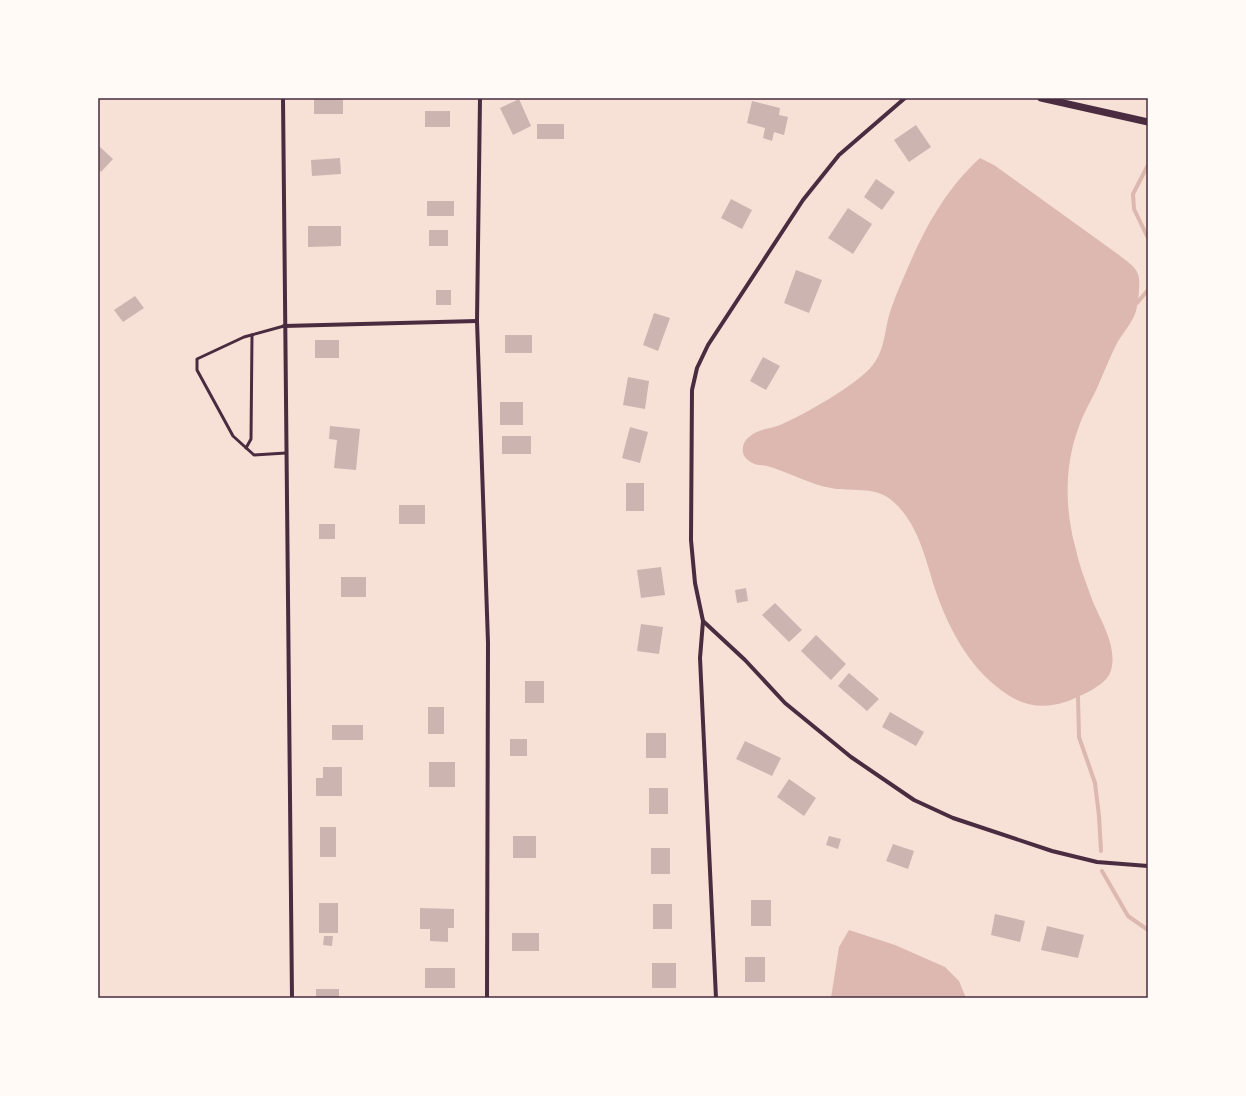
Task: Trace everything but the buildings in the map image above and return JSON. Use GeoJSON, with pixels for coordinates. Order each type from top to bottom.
{"type":"FeatureCollection","features":[{"type":"Feature","properties":{"kind":"street"},"geometry":{"type":"LineString","coordinates":[[283,98],[284,326],[292,998]]}},
{"type":"Feature","properties":{"kind":"street"},"geometry":{"type":"LineString","coordinates":[[480,98],[478,321],[488,643],[487,998]]}},
{"type":"Feature","properties":{"kind":"street"},"geometry":{"type":"LineString","coordinates":[[716,998],[700,658],[703,621],[695,583],[691,540],[692,390],[697,368],[708,346],[803,200],[839,155],[905,98]]}},
{"type":"Feature","properties":{"kind":"street"},"geometry":{"type":"LineString","coordinates":[[1041,98],[1148,122]]}},
{"type":"Feature","properties":{"kind":"street"},"geometry":{"type":"LineString","coordinates":[[284,326],[478,321]]}},
{"type":"Feature","properties":{"kind":"street"},"geometry":{"type":"LineString","coordinates":[[703,621],[744,660],[785,703],[851,757],[914,800],[953,818],[1052,851],[1097,862],[1148,866]]}},
{"type":"Feature","properties":{"kind":"lane"},"geometry":{"type":"LineString","coordinates":[[284,326],[252,335],[197,359],[197,370],[232,436],[254,455],[286,453]]}},
{"type":"Feature","properties":{"kind":"lane"},"geometry":{"type":"LineString","coordinates":[[246,448],[251,438],[252,335]]}},
{"type":"Feature","properties":{"kind":"shaded area"},"geometry":{"type":"Polygon","coordinates":[[[980,158],[994,165],[1130,263],[1135,268],[1139,277],[1139,294],[1135,314],[1117,343],[1082,418],[1073,444],[1068,474],[1068,505],[1072,535],[1093,602],[1105,628],[1111,646],[1112,664],[1107,678],[1097,687],[1070,700],[1048,706],[1031,705],[1008,695],[989,680],[969,658],[960,645],[940,603],[924,553],[914,529],[900,508],[890,499],[876,492],[838,489],[814,484],[767,466],[752,463],[745,458],[743,452],[745,442],[753,434],[780,425],[802,415],[855,382],[872,366],[880,353],[895,298],[923,235],[948,194],[980,158]]]}},
{"type":"Feature","properties":{"kind":"shaded area"},"geometry":{"type":"Polygon","coordinates":[[[849,930],[895,945],[945,967],[959,981],[966,998],[831,998],[839,947],[849,930]]]}},
{"type":"Feature","properties":{"kind":"waterway"},"geometry":{"type":"LineString","coordinates":[[1148,165],[1133,194],[1134,209],[1148,238]]}},
{"type":"Feature","properties":{"kind":"waterway"},"geometry":{"type":"LineString","coordinates":[[1137,303],[1148,290]]}},
{"type":"Feature","properties":{"kind":"waterway"},"geometry":{"type":"LineString","coordinates":[[1078,696],[1079,737],[1095,783],[1101,851]]}},
{"type":"Feature","properties":{"kind":"waterway"},"geometry":{"type":"LineString","coordinates":[[1102,871],[1128,916],[1148,930]]}}]}
